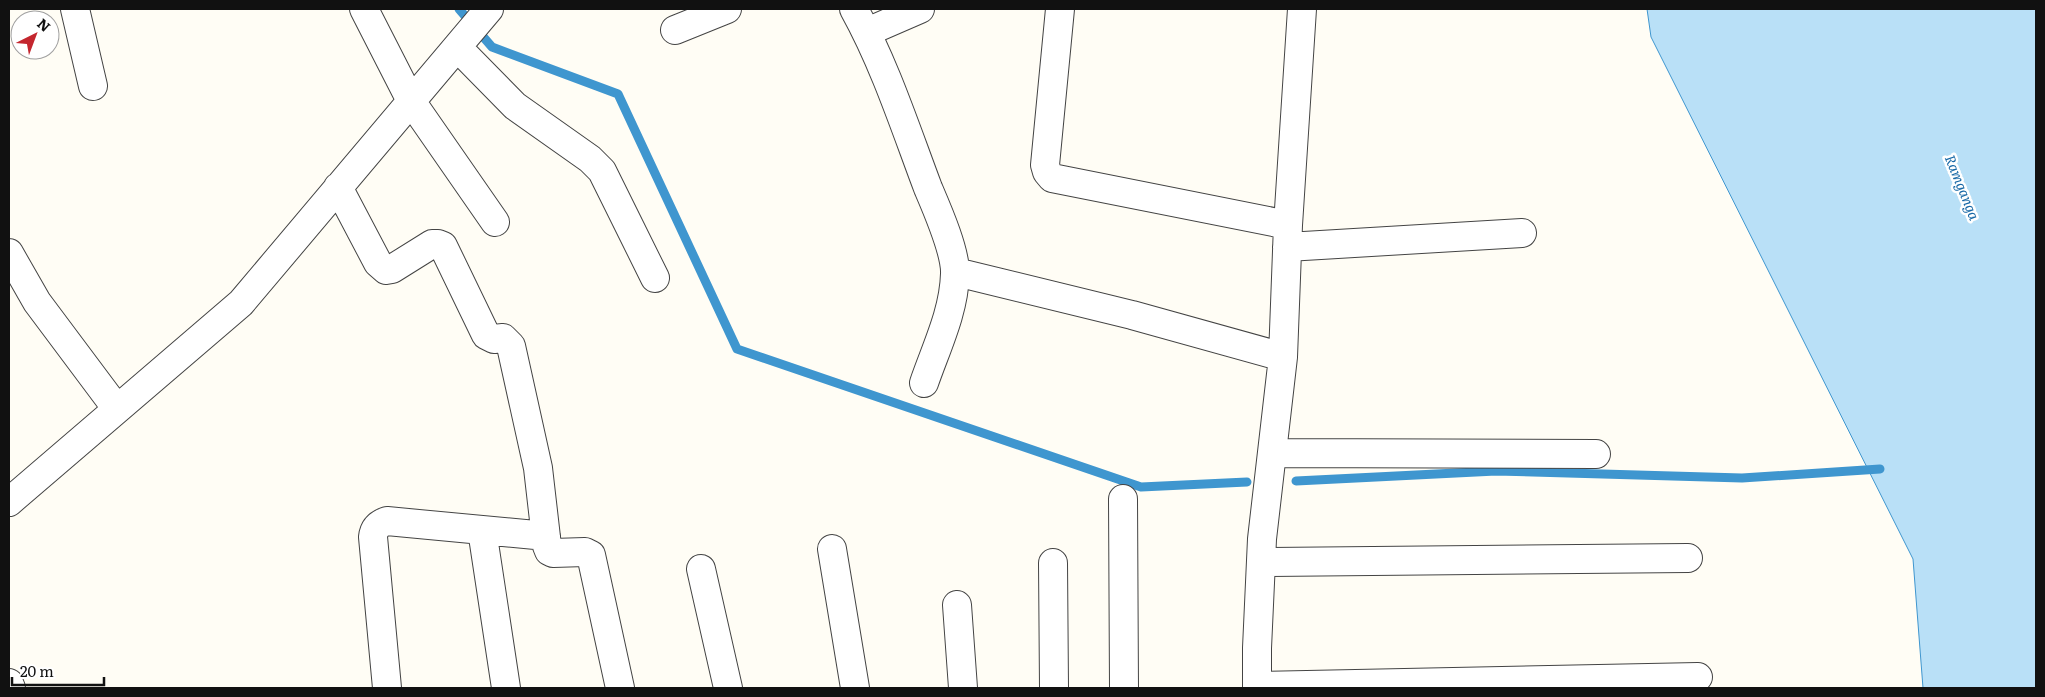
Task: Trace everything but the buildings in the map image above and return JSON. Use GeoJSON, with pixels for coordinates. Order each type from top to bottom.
{"type":"FeatureCollection","features":[{"type":"Feature","properties":{"kind":"street"},"geometry":{"type":"LineString","coordinates":[[75,9],[93,86]]}},
{"type":"Feature","properties":{"kind":"street"},"geometry":{"type":"LineString","coordinates":[[364,9],[411,101],[495,222]]}},
{"type":"Feature","properties":{"kind":"street"},"geometry":{"type":"LineString","coordinates":[[9,502],[241,302],[489,9]]}},
{"type":"Feature","properties":{"kind":"street"},"geometry":{"type":"LineString","coordinates":[[675,30],[727,9]]}},
{"type":"Feature","properties":{"kind":"street"},"geometry":{"type":"LineString","coordinates":[[854,9],[867,32],[888,82],[948,239],[956,272],[952,304],[924,383]]}},
{"type":"Feature","properties":{"kind":"street"},"geometry":{"type":"LineString","coordinates":[[867,32],[920,9]]}},
{"type":"Feature","properties":{"kind":"street"},"geometry":{"type":"LineString","coordinates":[[1060,9],[1045,165],[1047,172],[1052,178],[1288,236],[1522,234]]}},
{"type":"Feature","properties":{"kind":"street"},"geometry":{"type":"LineString","coordinates":[[1302,9],[1288,236],[1283,357],[1262,539],[1257,687],[1698,677]]}},
{"type":"Feature","properties":{"kind":"street"},"geometry":{"type":"LineString","coordinates":[[463,40],[515,106],[590,159],[602,172],[655,278]]}},
{"type":"Feature","properties":{"kind":"street"},"geometry":{"type":"LineString","coordinates":[[338,187],[378,263],[386,270],[392,269],[432,244],[443,246],[486,335],[494,339],[503,338],[511,346],[538,468],[549,551],[554,553],[585,552],[590,555],[620,688]]}},
{"type":"Feature","properties":{"kind":"street"},"geometry":{"type":"LineString","coordinates":[[9,253],[37,302],[117,409]]}},
{"type":"Feature","properties":{"kind":"street"},"geometry":{"type":"LineString","coordinates":[[956,272],[1132,315],[1283,357]]}},
{"type":"Feature","properties":{"kind":"street"},"geometry":{"type":"LineString","coordinates":[[1272,453],[1596,454]]}},
{"type":"Feature","properties":{"kind":"street"},"geometry":{"type":"LineString","coordinates":[[1123,499],[1124,688]]}},
{"type":"Feature","properties":{"kind":"street"},"geometry":{"type":"LineString","coordinates":[[387,688],[372,537],[374,530],[379,524],[387,521],[546,536]]}},
{"type":"Feature","properties":{"kind":"street"},"geometry":{"type":"LineString","coordinates":[[482,530],[506,688]]}},
{"type":"Feature","properties":{"kind":"street"},"geometry":{"type":"LineString","coordinates":[[832,549],[855,688]]}},
{"type":"Feature","properties":{"kind":"street"},"geometry":{"type":"LineString","coordinates":[[1261,562],[1688,558]]}},
{"type":"Feature","properties":{"kind":"street"},"geometry":{"type":"LineString","coordinates":[[1054,563],[1054,688]]}},
{"type":"Feature","properties":{"kind":"street"},"geometry":{"type":"LineString","coordinates":[[701,569],[728,688]]}},
{"type":"Feature","properties":{"kind":"street"},"geometry":{"type":"LineString","coordinates":[[957,606],[962,688]]}},
{"type":"Feature","properties":{"kind":"street"},"geometry":{"type":"LineString","coordinates":[[9,682],[11,688]]}},
{"type":"Feature","properties":{"kind":"water","name":"Ramganga"},"geometry":{"type":"Polygon","coordinates":[[[1647,9],[2036,9],[2036,688],[1923,688],[1913,559],[1651,37],[1647,9]]]}},
{"type":"Feature","properties":{"kind":"waterway"},"geometry":{"type":"LineString","coordinates":[[459,9],[492,47],[618,94],[737,349],[1141,487],[1247,482]]}},
{"type":"Feature","properties":{"kind":"waterway"},"geometry":{"type":"LineString","coordinates":[[1296,481],[1496,471],[1742,478],[1880,469]]}}]}
